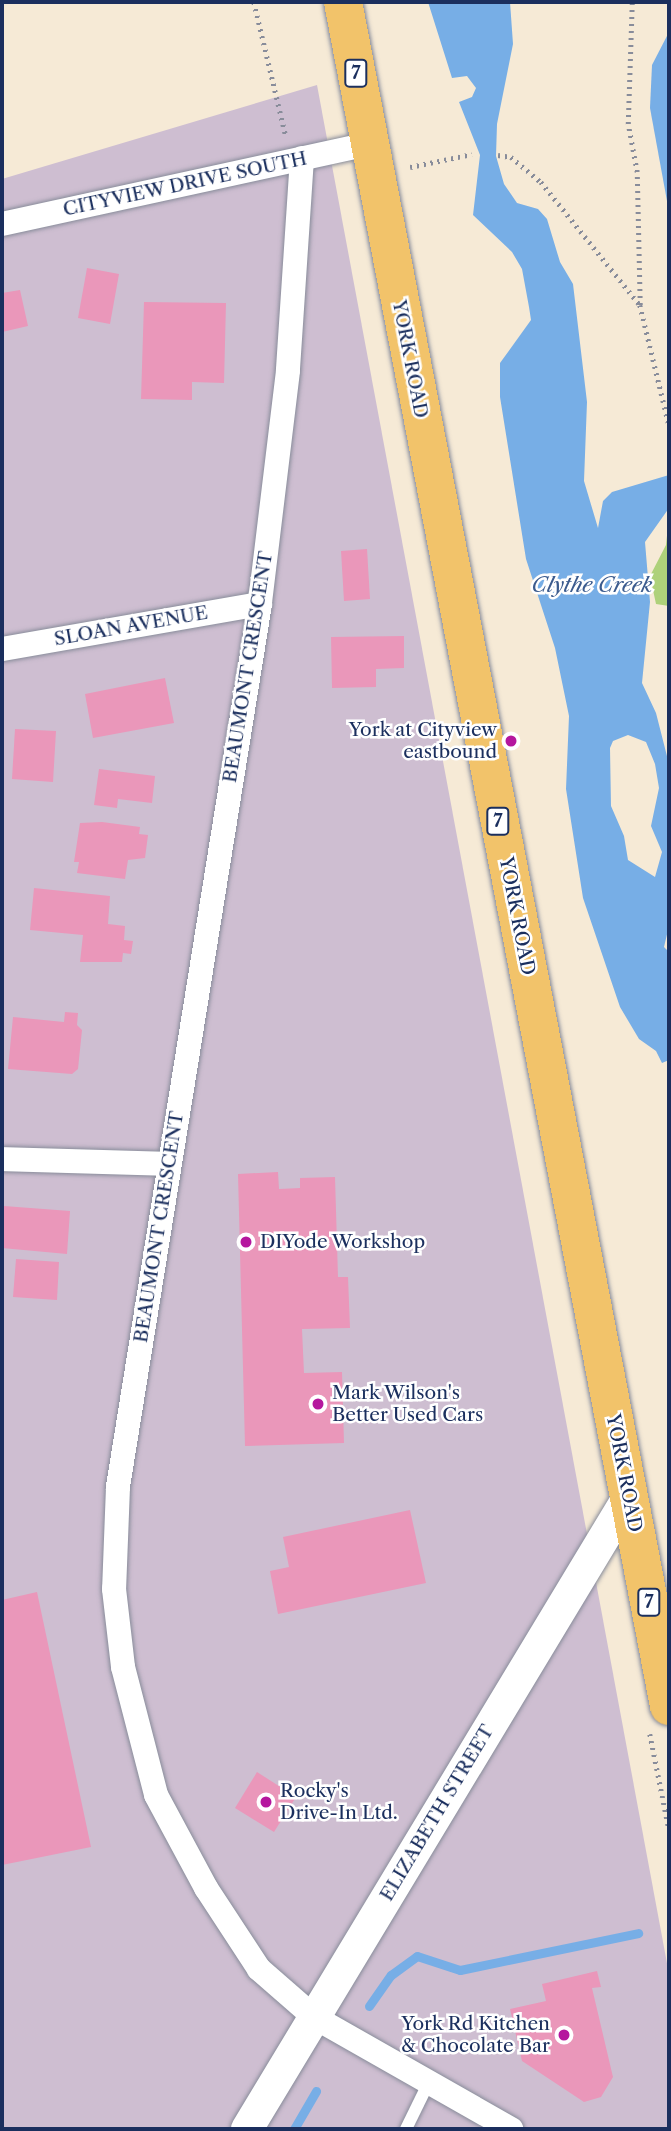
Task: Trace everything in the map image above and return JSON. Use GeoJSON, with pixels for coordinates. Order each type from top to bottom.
{"type":"FeatureCollection","features":[{"type":"Feature","properties":{"kind":"main road","name":"YORK ROAD"},"geometry":{"type":"LineString","coordinates":[[343,2],[669,1706]]}},
{"type":"Feature","properties":{"kind":"street","name":"CITYVIEW DRIVE SOUTH"},"geometry":{"type":"LineString","coordinates":[[2,225],[298,159],[372,160]]}},
{"type":"Feature","properties":{"kind":"street","name":"BEAUMONT CRESCENT"},"geometry":{"type":"LineString","coordinates":[[298,159],[288,371],[260,604],[118,1487],[114,1589],[123,1667],[156,1795],[206,1888],[259,1969],[314,2017],[430,2080],[511,2129]]}},
{"type":"Feature","properties":{"kind":"street","name":"SLOAN AVENUE"},"geometry":{"type":"LineString","coordinates":[[2,649],[260,604]]}},
{"type":"Feature","properties":{"kind":"street"},"geometry":{"type":"LineString","coordinates":[[2,1159],[169,1164]]}},
{"type":"Feature","properties":{"kind":"street","name":"ELIZABETH STREET"},"geometry":{"type":"LineString","coordinates":[[247,2129],[628,1497]]}},
{"type":"Feature","properties":{"kind":"lane"},"geometry":{"type":"LineString","coordinates":[[406,2129],[430,2080]]}},
{"type":"Feature","properties":{"kind":"path"},"geometry":{"type":"LineString","coordinates":[[254,2],[298,159]]}},
{"type":"Feature","properties":{"kind":"path"},"geometry":{"type":"LineString","coordinates":[[632,2],[628,124],[636,172],[640,306],[669,425]]}},
{"type":"Feature","properties":{"kind":"path"},"geometry":{"type":"LineString","coordinates":[[372,160],[472,154]]}},
{"type":"Feature","properties":{"kind":"path"},"geometry":{"type":"LineString","coordinates":[[498,155],[511,157],[541,182],[640,306]]}},
{"type":"Feature","properties":{"kind":"shaded area"},"geometry":{"type":"Polygon","coordinates":[[[317,85],[669,1974],[669,2129],[2,2129],[2,179],[317,85]]]}},
{"type":"Feature","properties":{"kind":"green space"},"geometry":{"type":"Polygon","coordinates":[[[669,517],[669,606],[656,604],[650,576],[666,545],[669,517]]]}},
{"type":"Feature","properties":{"kind":"water","name":"Clythe Creek"},"geometry":{"type":"Polygon","coordinates":[[[428,2],[510,2],[513,44],[497,124],[496,156],[504,184],[517,203],[538,209],[547,219],[560,262],[573,284],[587,402],[584,481],[598,528],[603,501],[612,492],[669,475],[669,508],[645,542],[650,602],[642,683],[656,713],[669,764],[669,926],[664,947],[669,952],[669,1060],[662,1063],[656,1051],[639,1039],[620,1007],[583,898],[566,789],[569,716],[555,648],[526,559],[500,397],[500,363],[531,320],[529,307],[522,269],[512,252],[473,215],[480,155],[459,102],[472,97],[476,88],[467,76],[452,78],[428,2]],[[628,735],[613,741],[610,748],[611,806],[624,836],[628,860],[655,877],[662,852],[651,826],[659,788],[655,764],[646,742],[628,735]]]}},
{"type":"Feature","properties":{"kind":"water"},"geometry":{"type":"Polygon","coordinates":[[[669,32],[669,212],[650,108],[652,65],[669,32]]]}},
{"type":"Feature","properties":{"kind":"building"},"geometry":{"type":"Polygon","coordinates":[[[87,268],[119,274],[110,324],[78,318],[87,268]]]}},
{"type":"Feature","properties":{"kind":"building"},"geometry":{"type":"Polygon","coordinates":[[[20,290],[28,326],[2,332],[2,293],[20,290]]]}},
{"type":"Feature","properties":{"kind":"building"},"geometry":{"type":"Polygon","coordinates":[[[144,302],[226,303],[224,383],[192,382],[192,400],[141,399],[144,302]]]}},
{"type":"Feature","properties":{"kind":"building"},"geometry":{"type":"Polygon","coordinates":[[[367,549],[370,599],[344,601],[341,551],[367,549]]]}},
{"type":"Feature","properties":{"kind":"building"},"geometry":{"type":"Polygon","coordinates":[[[404,636],[404,668],[376,669],[376,687],[332,688],[331,637],[404,636]]]}},
{"type":"Feature","properties":{"kind":"building"},"geometry":{"type":"Polygon","coordinates":[[[165,678],[174,723],[93,738],[85,694],[165,678]]]}},
{"type":"Feature","properties":{"kind":"building"},"geometry":{"type":"Polygon","coordinates":[[[15,729],[56,731],[53,782],[12,779],[15,729]]]}},
{"type":"Feature","properties":{"kind":"building"},"geometry":{"type":"Polygon","coordinates":[[[99,769],[155,776],[152,803],[118,799],[117,808],[94,805],[99,769]]]}},
{"type":"Feature","properties":{"kind":"building"},"geometry":{"type":"Polygon","coordinates":[[[102,822],[140,827],[139,834],[148,835],[145,858],[128,860],[125,879],[77,873],[79,862],[74,862],[80,823],[102,822]]]}},
{"type":"Feature","properties":{"kind":"building"},"geometry":{"type":"Polygon","coordinates":[[[34,888],[110,896],[108,924],[125,926],[124,940],[133,941],[131,954],[123,953],[122,962],[80,962],[83,935],[30,930],[34,888]]]}},
{"type":"Feature","properties":{"kind":"building"},"geometry":{"type":"Polygon","coordinates":[[[65,1012],[78,1013],[77,1025],[82,1030],[78,1069],[72,1074],[8,1069],[13,1017],[64,1022],[65,1012]]]}},
{"type":"Feature","properties":{"kind":"building"},"geometry":{"type":"Polygon","coordinates":[[[278,1172],[279,1189],[300,1188],[300,1178],[335,1177],[338,1277],[348,1277],[350,1328],[302,1329],[304,1373],[342,1372],[344,1443],[245,1446],[238,1174],[278,1172]]]}},
{"type":"Feature","properties":{"kind":"building"},"geometry":{"type":"Polygon","coordinates":[[[4,1206],[70,1211],[67,1254],[2,1248],[4,1206]]]}},
{"type":"Feature","properties":{"kind":"building"},"geometry":{"type":"Polygon","coordinates":[[[16,1259],[59,1262],[57,1300],[13,1297],[16,1259]]]}},
{"type":"Feature","properties":{"kind":"building"},"geometry":{"type":"Polygon","coordinates":[[[410,1510],[426,1583],[278,1614],[270,1571],[289,1567],[283,1537],[410,1510]]]}},
{"type":"Feature","properties":{"kind":"building"},"geometry":{"type":"Polygon","coordinates":[[[37,1592],[91,1847],[2,1865],[2,1600],[37,1592]]]}},
{"type":"Feature","properties":{"kind":"building","name":"Rocky's Drive-In Ltd."},"geometry":{"type":"Polygon","coordinates":[[[257,1772],[296,1797],[274,1832],[235,1808],[257,1772]]]}},
{"type":"Feature","properties":{"kind":"building"},"geometry":{"type":"Polygon","coordinates":[[[597,1971],[601,1987],[592,1988],[613,2077],[601,2097],[584,2102],[522,2061],[510,2009],[546,2001],[542,1984],[597,1971]]]}},
{"type":"Feature","properties":{"kind":"waterway"},"geometry":{"type":"LineString","coordinates":[[369,2006],[391,1975],[417,1956],[460,1970],[638,1933]]}},
{"type":"Feature","properties":{"kind":"waterway"},"geometry":{"type":"LineString","coordinates":[[294,2129],[316,2091]]}},
{"type":"Feature","properties":{"kind":"place","name":"York at Cityview eastbound"},"geometry":{"type":"Point","coordinates":[511,741]}},
{"type":"Feature","properties":{"kind":"place","name":"DIYode Workshop"},"geometry":{"type":"Point","coordinates":[246,1242]}},
{"type":"Feature","properties":{"kind":"place","name":"Mark Wilson's Better Used Cars"},"geometry":{"type":"Point","coordinates":[318,1404]}},
{"type":"Feature","properties":{"kind":"place","name":"Rocky's Drive-In Ltd."},"geometry":{"type":"Point","coordinates":[266,1802]}},
{"type":"Feature","properties":{"kind":"place","name":"York Rd Kitchen & Chocolate Bar"},"geometry":{"type":"Point","coordinates":[564,2035]}}]}
